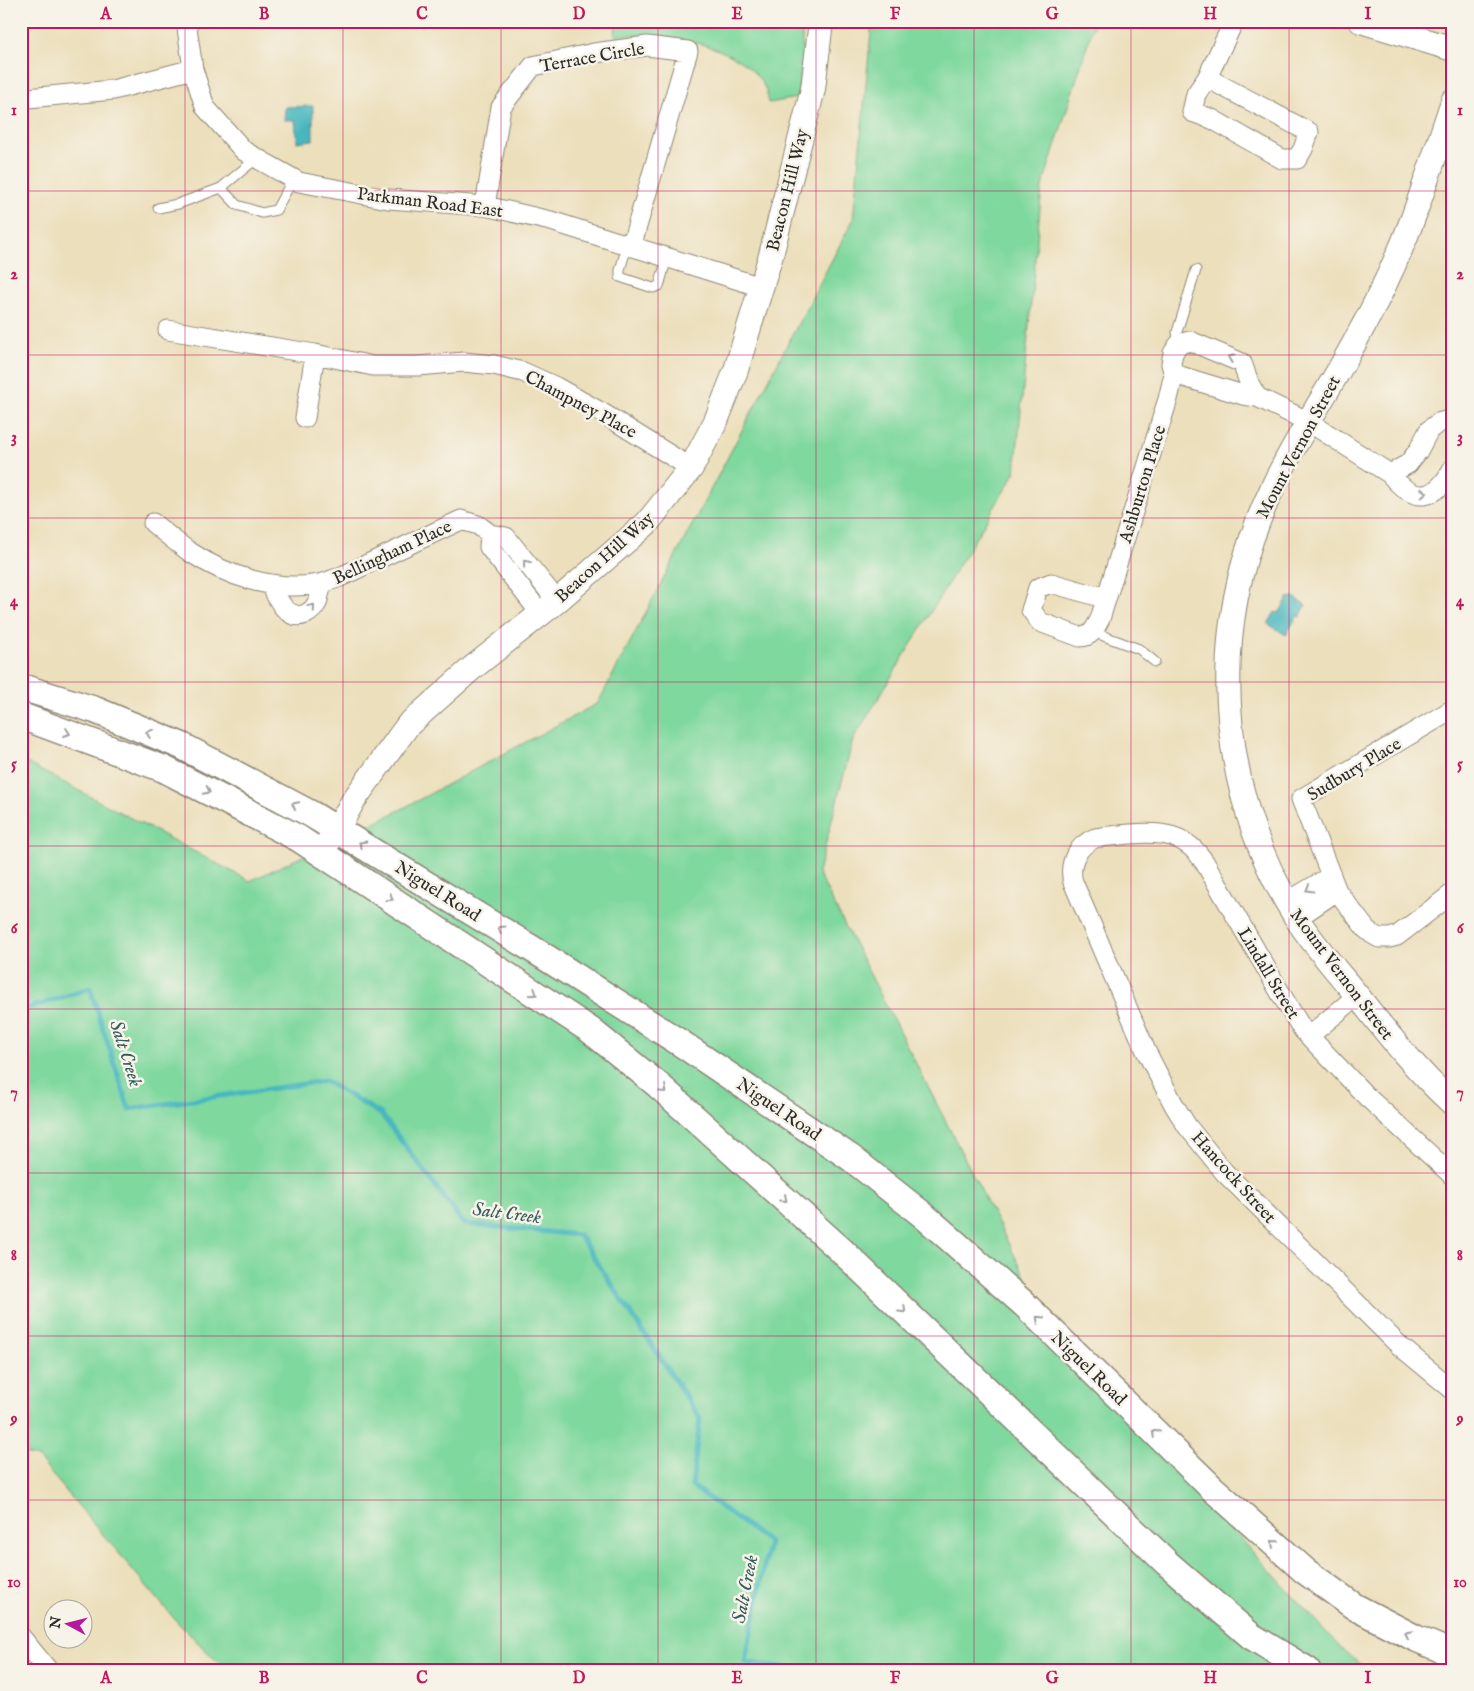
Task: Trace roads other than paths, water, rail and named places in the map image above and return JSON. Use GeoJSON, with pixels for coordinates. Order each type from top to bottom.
{"type":"FeatureCollection","features":[{"type":"Feature","properties":{"kind":"main road","name":"Niguel Road"},"geometry":{"type":"LineString","coordinates":[[21,687],[95,710],[182,746],[337,830],[542,955],[682,1044],[852,1158],[923,1215],[1024,1304],[1212,1488],[1305,1571],[1355,1607],[1415,1638],[1453,1654]]}},
{"type":"Feature","properties":{"kind":"main road","name":"Niguel Road"},"geometry":{"type":"LineString","coordinates":[[21,716],[164,769],[298,838],[590,1030],[658,1085],[842,1251],[1167,1563],[1251,1636],[1308,1670]]}},
{"type":"Feature","properties":{"kind":"street","name":"Parkman Road East"},"geometry":{"type":"LineString","coordinates":[[186,21],[193,69],[205,107],[244,151],[299,182],[388,199],[485,206],[550,220],[761,287]]}},
{"type":"Feature","properties":{"kind":"street","name":"Beacon Hill Way"},"geometry":{"type":"LineString","coordinates":[[320,852],[337,830],[353,801],[408,725],[471,669],[549,607],[647,522],[691,468],[716,421],[736,370],[771,255],[813,88],[821,21]]}},
{"type":"Feature","properties":{"kind":"street"},"geometry":{"type":"LineString","coordinates":[[1207,78],[1309,132],[1297,159],[1282,159],[1212,119],[1192,112],[1196,94],[1207,78],[1234,21]]}},
{"type":"Feature","properties":{"kind":"street"},"geometry":{"type":"LineString","coordinates":[[1361,21],[1453,49]]}},
{"type":"Feature","properties":{"kind":"street","name":"Terrace Circle"},"geometry":{"type":"LineString","coordinates":[[485,206],[501,107],[533,66],[594,53],[648,46],[688,51],[629,246]]}},
{"type":"Feature","properties":{"kind":"street"},"geometry":{"type":"LineString","coordinates":[[28,98],[113,90],[193,69]]}},
{"type":"Feature","properties":{"kind":"street","name":"Mount Vernon Street"},"geometry":{"type":"LineString","coordinates":[[1453,100],[1412,220],[1398,254],[1358,337],[1270,492],[1251,540],[1238,588],[1228,662],[1229,711],[1233,749],[1254,832],[1273,876],[1292,910],[1327,960],[1402,1053],[1453,1104]]}},
{"type":"Feature","properties":{"kind":"street","name":"Champney Place"},"geometry":{"type":"LineString","coordinates":[[168,330],[315,354],[373,366],[418,366],[464,362],[494,365],[523,372],[556,387],[604,414],[691,468]]}},
{"type":"Feature","properties":{"kind":"street"},"geometry":{"type":"LineString","coordinates":[[1179,344],[1190,341],[1242,363],[1257,397]]}},
{"type":"Feature","properties":{"kind":"street","name":"Ashburton Place"},"geometry":{"type":"LineString","coordinates":[[1094,632],[1100,619],[1174,374],[1171,364],[1173,353],[1179,344]]}},
{"type":"Feature","properties":{"kind":"street"},"geometry":{"type":"LineString","coordinates":[[305,418],[315,354]]}},
{"type":"Feature","properties":{"kind":"street"},"geometry":{"type":"LineString","coordinates":[[1174,374],[1243,395],[1257,397],[1309,422],[1390,474],[1400,486],[1412,494],[1424,495],[1435,492],[1445,483],[1453,468]]}},
{"type":"Feature","properties":{"kind":"street"},"geometry":{"type":"LineString","coordinates":[[1390,474],[1408,464],[1418,451],[1429,430],[1438,423],[1453,419]]}},
{"type":"Feature","properties":{"kind":"street","name":"Bellingham Place"},"geometry":{"type":"LineString","coordinates":[[153,523],[190,552],[223,570],[271,585],[299,587],[322,584],[393,553],[461,520],[478,525],[490,534],[506,537],[549,607]]}},
{"type":"Feature","properties":{"kind":"street"},"geometry":{"type":"LineString","coordinates":[[1094,632],[1086,637],[1080,637],[1040,622],[1031,610],[1038,588],[1051,583],[1097,596],[1108,593]]}},
{"type":"Feature","properties":{"kind":"street","name":"Bellingham Place"},"geometry":{"type":"LineString","coordinates":[[271,585],[282,607],[289,613],[297,615],[309,612],[314,606],[322,584]]}},
{"type":"Feature","properties":{"kind":"street","name":"Sudbury Place"},"geometry":{"type":"LineString","coordinates":[[1334,883],[1301,799],[1450,711]]}},
{"type":"Feature","properties":{"kind":"street","name":"Lindall Street"},"geometry":{"type":"LineString","coordinates":[[1075,855],[1083,845],[1095,838],[1148,832],[1170,835],[1191,846],[1206,863],[1288,1006],[1309,1036],[1366,1096],[1453,1176]]}},
{"type":"Feature","properties":{"kind":"street","name":"Hancock Street"},"geometry":{"type":"LineString","coordinates":[[1075,855],[1071,868],[1073,882],[1150,1059],[1187,1126],[1225,1173],[1239,1187],[1401,1347],[1453,1390]]}},
{"type":"Feature","properties":{"kind":"street"},"geometry":{"type":"LineString","coordinates":[[1292,910],[1334,883],[1366,929],[1379,938],[1389,938],[1397,936],[1453,893]]}},
{"type":"Feature","properties":{"kind":"street"},"geometry":{"type":"LineString","coordinates":[[1309,1036],[1357,996]]}},
{"type":"Feature","properties":{"kind":"street"},"geometry":{"type":"LineString","coordinates":[[21,1637],[48,1670]]}},
{"type":"Feature","properties":{"kind":"lane"},"geometry":{"type":"LineString","coordinates":[[158,208],[178,204],[221,188],[257,158]]}},
{"type":"Feature","properties":{"kind":"lane"},"geometry":{"type":"LineString","coordinates":[[221,188],[237,205],[262,213],[276,210],[293,179]]}},
{"type":"Feature","properties":{"kind":"lane"},"geometry":{"type":"LineString","coordinates":[[629,246],[620,270],[620,277],[653,288],[659,286],[667,258]]}},
{"type":"Feature","properties":{"kind":"lane"},"geometry":{"type":"LineString","coordinates":[[1179,344],[1178,332],[1196,270]]}},
{"type":"Feature","properties":{"kind":"lane"},"geometry":{"type":"LineString","coordinates":[[1094,632],[1139,649],[1155,662]]}},
{"type":"Feature","properties":{"kind":"water"},"geometry":{"type":"Polygon","coordinates":[[[313,106],[313,140],[297,142],[295,120],[284,120],[285,107],[313,106]]]}},
{"type":"Feature","properties":{"kind":"water"},"geometry":{"type":"Polygon","coordinates":[[[1294,597],[1306,605],[1300,617],[1297,616],[1286,635],[1268,624],[1275,612],[1279,613],[1288,598],[1294,597]]]}},
{"type":"Feature","properties":{"kind":"waterway","name":"Salt Creek"},"geometry":{"type":"LineString","coordinates":[[21,1011],[90,988],[129,1109],[325,1081],[381,1114],[464,1224],[579,1235],[700,1418],[692,1486],[769,1542],[745,1662],[804,1670]]}}]}
